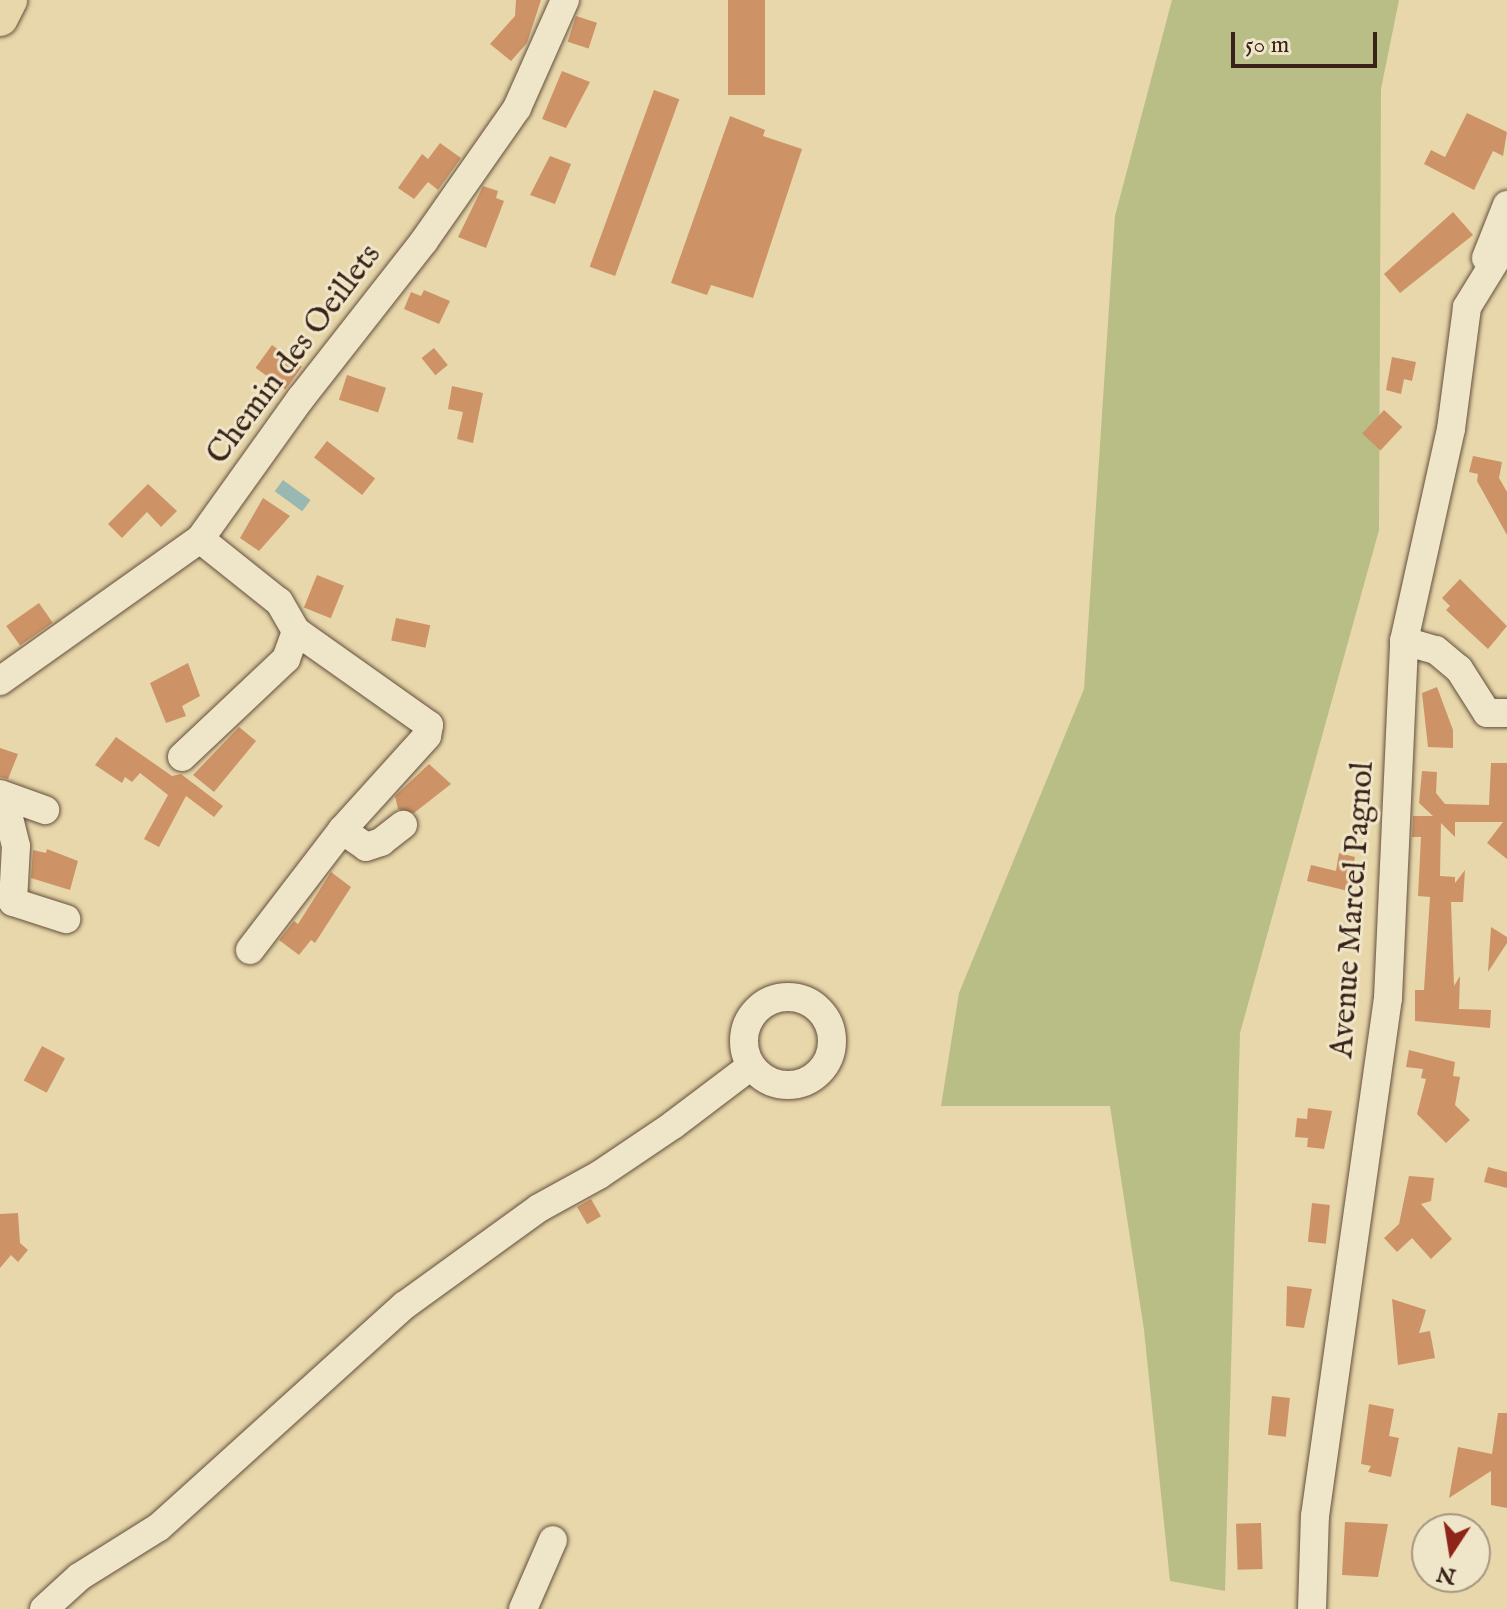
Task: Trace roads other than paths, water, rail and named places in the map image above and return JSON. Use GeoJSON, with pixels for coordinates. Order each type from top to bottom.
{"type":"FeatureCollection","features":[{"type":"Feature","properties":{"kind":"main road"},"geometry":{"type":"LineString","coordinates":[[0,18],[9,0]]}},
{"type":"Feature","properties":{"kind":"street","name":"Chemin des Oeillets"},"geometry":{"type":"LineString","coordinates":[[0,681],[200,539],[301,398],[424,241],[517,108],[565,0]]}},
{"type":"Feature","properties":{"kind":"street","name":"Avenue Marcel Pagnol"},"geometry":{"type":"LineString","coordinates":[[1485,271],[1487,251],[1507,205]]}},
{"type":"Feature","properties":{"kind":"street","name":"Avenue Marcel Pagnol"},"geometry":{"type":"LineString","coordinates":[[1312,1609],[1315,1516],[1388,998],[1404,641],[1451,429],[1467,307],[1485,271],[1507,242]]}},
{"type":"Feature","properties":{"kind":"street"},"geometry":{"type":"LineString","coordinates":[[200,539],[279,602],[296,631],[429,725],[427,736],[342,830],[250,950]]}},
{"type":"Feature","properties":{"kind":"street"},"geometry":{"type":"LineString","coordinates":[[182,757],[286,659],[296,631]]}},
{"type":"Feature","properties":{"kind":"street"},"geometry":{"type":"LineString","coordinates":[[1404,641],[1436,650],[1459,669],[1487,713],[1507,713]]}},
{"type":"Feature","properties":{"kind":"street"},"geometry":{"type":"LineString","coordinates":[[0,794],[45,810]]}},
{"type":"Feature","properties":{"kind":"street"},"geometry":{"type":"LineString","coordinates":[[0,811],[9,818],[16,846],[13,902],[66,919]]}},
{"type":"Feature","properties":{"kind":"street"},"geometry":{"type":"LineString","coordinates":[[342,830],[366,847],[381,842],[403,825]]}},
{"type":"Feature","properties":{"kind":"street"},"geometry":{"type":"LineString","coordinates":[[44,1609],[79,1577],[159,1527],[405,1305],[539,1208],[599,1175],[673,1125],[751,1066]]}},
{"type":"Feature","properties":{"kind":"street"},"geometry":{"type":"LineString","coordinates":[[523,1609],[553,1540]]}},
{"type":"Feature","properties":{"kind":"water"},"geometry":{"type":"Polygon","coordinates":[[[283,480],[311,500],[302,511],[275,491],[283,480]]]}}]}
